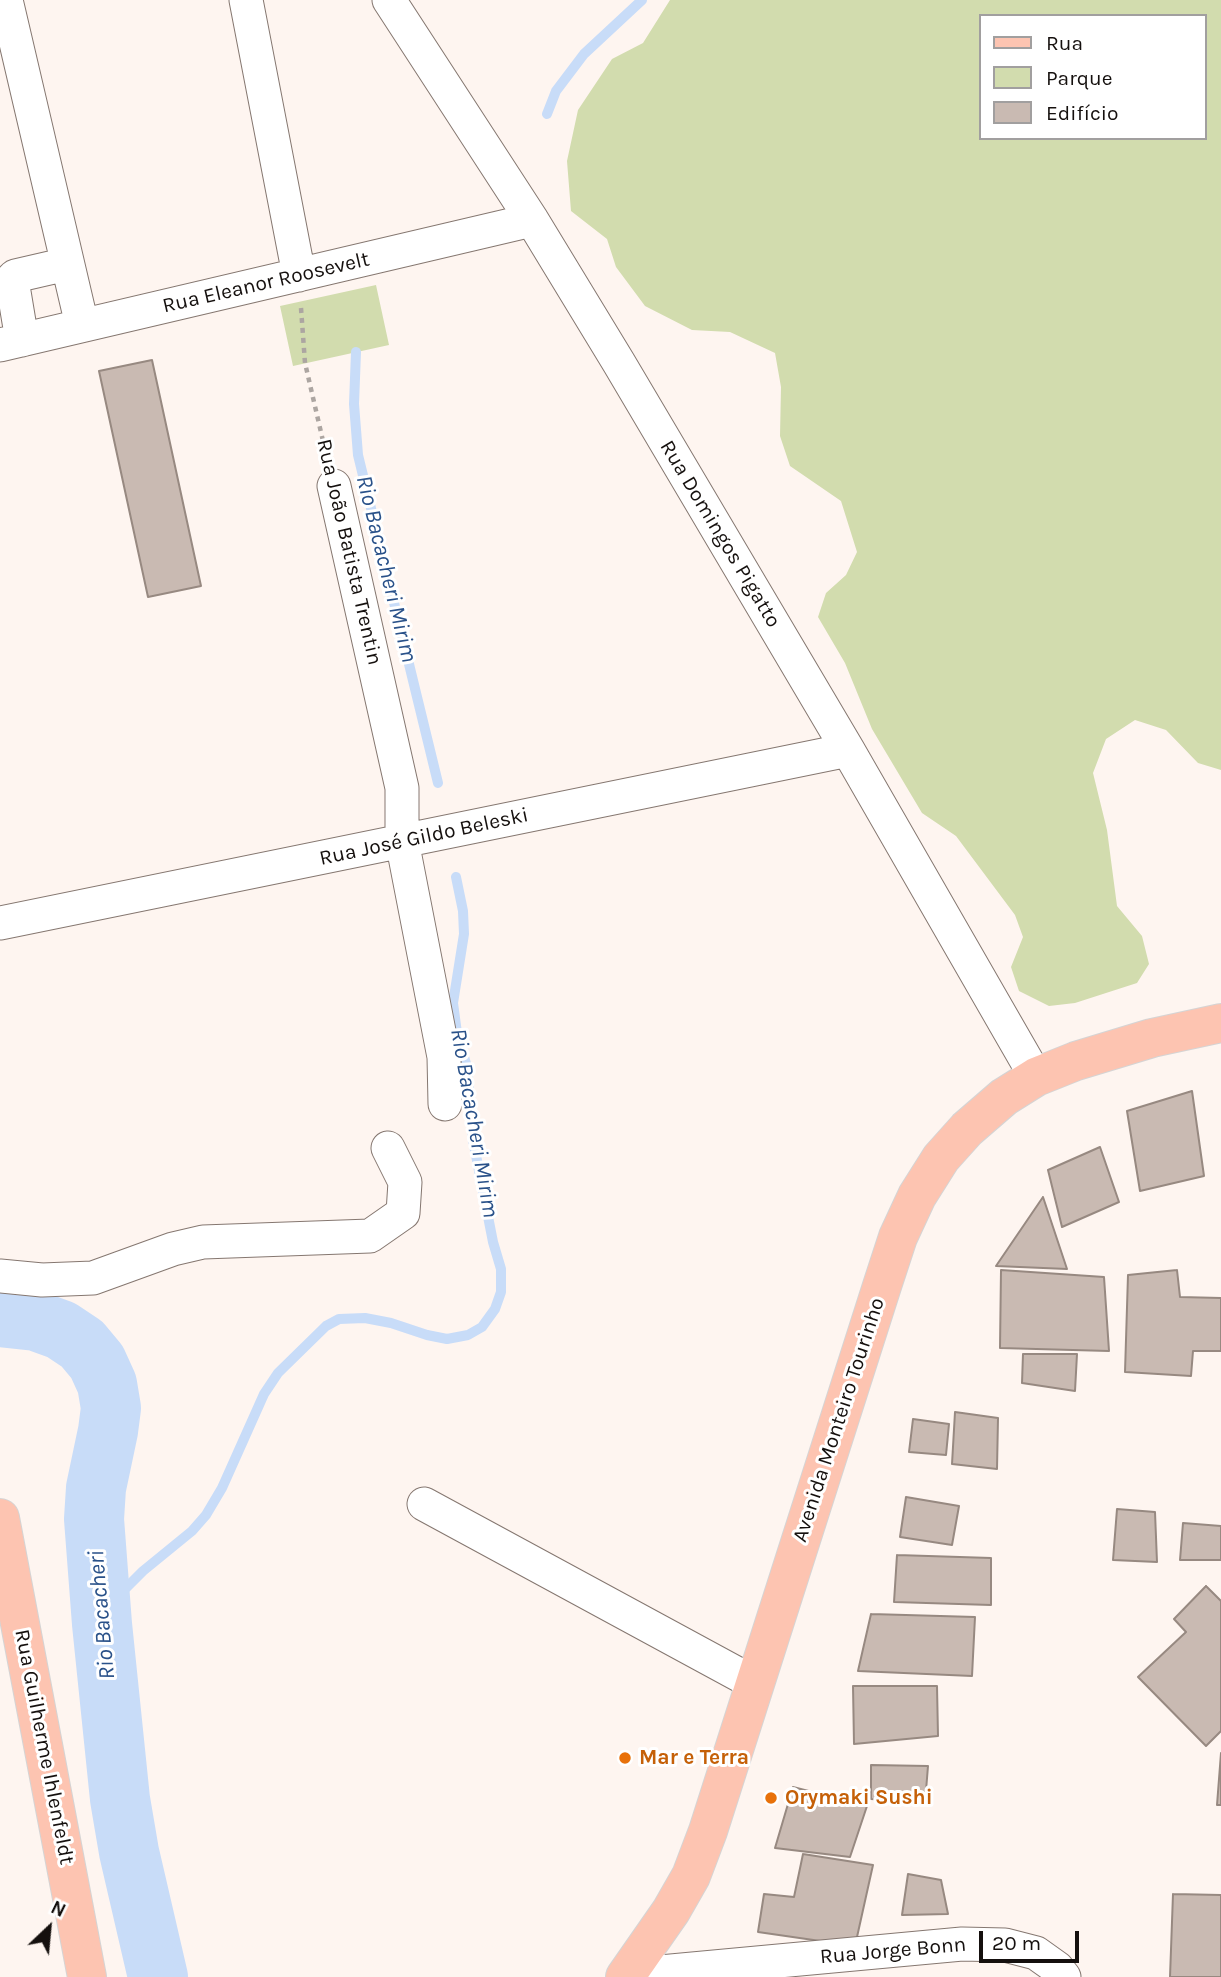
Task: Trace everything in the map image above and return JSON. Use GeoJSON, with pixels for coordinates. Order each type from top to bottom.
{"type":"FeatureCollection","features":[{"type":"Feature","properties":{"kind":"main road","name":"Avenida Monteiro Tourinho"},"geometry":{"type":"LineString","coordinates":[[627,1976],[652,1942],[691,1876],[708,1831],[882,1286],[917,1196],[942,1158],[967,1129],[1004,1097],[1036,1077],[1152,1038],[1221,1023]]}},
{"type":"Feature","properties":{"kind":"main road","name":"Rua Guilherme Ihlenfeldt"},"geometry":{"type":"LineString","coordinates":[[1,1530],[88,1977]]}},
{"type":"Feature","properties":{"kind":"street"},"geometry":{"type":"LineString","coordinates":[[6,0],[82,326]]}},
{"type":"Feature","properties":{"kind":"street"},"geometry":{"type":"LineString","coordinates":[[246,0],[299,275]]}},
{"type":"Feature","properties":{"kind":"street","name":"Rua Domingos Pigatto"},"geometry":{"type":"LineString","coordinates":[[389,0],[532,220],[848,750],[1036,1077]]}},
{"type":"Feature","properties":{"kind":"street","name":"Rua Eleanor Roosevelt"},"geometry":{"type":"LineString","coordinates":[[11,342],[532,220]]}},
{"type":"Feature","properties":{"kind":"street"},"geometry":{"type":"LineString","coordinates":[[11,342],[14,292],[9,286],[11,281],[15,276],[68,264]]}},
{"type":"Feature","properties":{"kind":"street","name":"Rua João Batista Trentin"},"geometry":{"type":"LineString","coordinates":[[334,486],[402,789],[402,841],[444,1057],[445,1104]]}},
{"type":"Feature","properties":{"kind":"street","name":"Rua José Gildo Beleski"},"geometry":{"type":"LineString","coordinates":[[0,923],[848,750]]}},
{"type":"Feature","properties":{"kind":"street"},"geometry":{"type":"LineString","coordinates":[[0,1276],[42,1280],[93,1278],[173,1249],[203,1242],[370,1236],[403,1213],[405,1182],[388,1148]]}},
{"type":"Feature","properties":{"kind":"street"},"geometry":{"type":"LineString","coordinates":[[424,1504],[756,1684]]}},
{"type":"Feature","properties":{"kind":"street","name":"Rua Jorge Bonn"},"geometry":{"type":"LineString","coordinates":[[627,1976],[962,1944],[1004,1945],[1036,1953],[1064,1977]]}},
{"type":"Feature","properties":{"kind":"path","name":"Rua João Batista Trentin"},"geometry":{"type":"LineString","coordinates":[[299,275],[305,363],[334,486]]}},
{"type":"Feature","properties":{"kind":"green space"},"geometry":{"type":"Polygon","coordinates":[[[670,0],[1221,0],[1221,770],[1198,763],[1166,730],[1135,720],[1106,739],[1093,773],[1107,830],[1117,906],[1142,936],[1149,964],[1137,983],[1075,1003],[1049,1006],[1019,991],[1011,967],[1023,937],[1015,915],[956,836],[922,813],[872,729],[845,663],[818,617],[826,593],[846,575],[857,552],[841,501],[790,466],[780,436],[781,387],[775,353],[730,332],[692,330],[645,306],[616,267],[607,239],[571,211],[567,161],[578,110],[612,59],[643,43],[670,0]]]}},
{"type":"Feature","properties":{"kind":"green space"},"geometry":{"type":"Polygon","coordinates":[[[376,285],[389,345],[293,366],[280,306],[376,285]]]}},
{"type":"Feature","properties":{"kind":"building"},"geometry":{"type":"Polygon","coordinates":[[[152,360],[201,586],[148,597],[99,371],[152,360]]]}},
{"type":"Feature","properties":{"kind":"building"},"geometry":{"type":"Polygon","coordinates":[[[1192,1091],[1204,1176],[1140,1191],[1127,1111],[1192,1091]]]}},
{"type":"Feature","properties":{"kind":"building"},"geometry":{"type":"Polygon","coordinates":[[[1100,1147],[1119,1202],[1062,1227],[1048,1170],[1100,1147]]]}},
{"type":"Feature","properties":{"kind":"building"},"geometry":{"type":"Polygon","coordinates":[[[1043,1197],[1067,1269],[996,1266],[1043,1197]]]}},
{"type":"Feature","properties":{"kind":"building"},"geometry":{"type":"Polygon","coordinates":[[[1001,1270],[1104,1277],[1109,1351],[1000,1348],[1001,1270]]]}},
{"type":"Feature","properties":{"kind":"building"},"geometry":{"type":"Polygon","coordinates":[[[1177,1270],[1180,1297],[1221,1298],[1221,1351],[1193,1351],[1191,1376],[1125,1372],[1128,1275],[1177,1270]]]}},
{"type":"Feature","properties":{"kind":"building"},"geometry":{"type":"Polygon","coordinates":[[[1023,1354],[1077,1354],[1075,1391],[1022,1383],[1023,1354]]]}},
{"type":"Feature","properties":{"kind":"building"},"geometry":{"type":"Polygon","coordinates":[[[955,1412],[998,1418],[997,1469],[952,1464],[955,1412]]]}},
{"type":"Feature","properties":{"kind":"building"},"geometry":{"type":"Polygon","coordinates":[[[913,1419],[949,1424],[946,1455],[909,1452],[913,1419]]]}},
{"type":"Feature","properties":{"kind":"building"},"geometry":{"type":"Polygon","coordinates":[[[906,1497],[959,1506],[952,1545],[900,1537],[906,1497]]]}},
{"type":"Feature","properties":{"kind":"building"},"geometry":{"type":"Polygon","coordinates":[[[1117,1509],[1155,1512],[1157,1562],[1113,1560],[1117,1509]]]}},
{"type":"Feature","properties":{"kind":"building"},"geometry":{"type":"Polygon","coordinates":[[[1183,1523],[1221,1526],[1221,1560],[1180,1560],[1183,1523]]]}},
{"type":"Feature","properties":{"kind":"building"},"geometry":{"type":"Polygon","coordinates":[[[897,1555],[991,1558],[991,1605],[894,1602],[897,1555]]]}},
{"type":"Feature","properties":{"kind":"building"},"geometry":{"type":"Polygon","coordinates":[[[1206,1586],[1221,1601],[1221,1731],[1206,1746],[1138,1677],[1186,1632],[1174,1619],[1206,1586]]]}},
{"type":"Feature","properties":{"kind":"building"},"geometry":{"type":"Polygon","coordinates":[[[871,1614],[975,1617],[972,1676],[858,1671],[871,1614]]]}},
{"type":"Feature","properties":{"kind":"building"},"geometry":{"type":"Polygon","coordinates":[[[853,1686],[937,1686],[938,1736],[854,1744],[853,1686]]]}},
{"type":"Feature","properties":{"kind":"building"},"geometry":{"type":"Polygon","coordinates":[[[1221,1753],[1221,1805],[1217,1805],[1221,1753]]]}},
{"type":"Feature","properties":{"kind":"building"},"geometry":{"type":"Polygon","coordinates":[[[871,1765],[928,1766],[925,1803],[871,1799],[871,1765]]]}},
{"type":"Feature","properties":{"kind":"building"},"geometry":{"type":"Polygon","coordinates":[[[793,1787],[867,1806],[850,1857],[775,1848],[793,1787]]]}},
{"type":"Feature","properties":{"kind":"building"},"geometry":{"type":"Polygon","coordinates":[[[803,1854],[873,1865],[855,1946],[758,1932],[764,1894],[794,1897],[803,1854]]]}},
{"type":"Feature","properties":{"kind":"building"},"geometry":{"type":"Polygon","coordinates":[[[908,1874],[941,1880],[948,1914],[902,1915],[908,1874]]]}},
{"type":"Feature","properties":{"kind":"building"},"geometry":{"type":"Polygon","coordinates":[[[1173,1894],[1221,1895],[1221,1977],[1170,1977],[1173,1894]]]}},
{"type":"Feature","properties":{"kind":"waterway","name":"Rio Bacacheri Mirim"},"geometry":{"type":"LineString","coordinates":[[547,114],[556,91],[584,54],[642,0]]}},
{"type":"Feature","properties":{"kind":"waterway","name":"Rio Bacacheri Mirim"},"geometry":{"type":"LineString","coordinates":[[356,352],[354,404],[358,455],[438,783]]}},
{"type":"Feature","properties":{"kind":"waterway","name":"Rio Bacacheri Mirim"},"geometry":{"type":"LineString","coordinates":[[102,1624],[124,1590],[192,1531],[206,1515],[222,1488],[264,1394],[278,1373],[326,1326],[339,1319],[365,1318],[447,1339],[468,1335],[482,1327],[495,1309],[501,1292],[501,1269],[473,1140],[467,1067],[457,1033],[453,1003],[464,934],[463,911],[456,877]]}},
{"type":"Feature","properties":{"kind":"waterway","name":"Rio Bacacheri"},"geometry":{"type":"LineString","coordinates":[[0,1317],[36,1321],[61,1330],[82,1344],[97,1362],[107,1384],[111,1408],[96,1488],[94,1519],[102,1624],[120,1799],[129,1852],[158,1977]]}},
{"type":"Feature","properties":{"kind":"place","name":"Mar e Terra"},"geometry":{"type":"Point","coordinates":[625,1758]}},
{"type":"Feature","properties":{"kind":"place","name":"Orymaki Sushi"},"geometry":{"type":"Point","coordinates":[771,1798]}}]}
